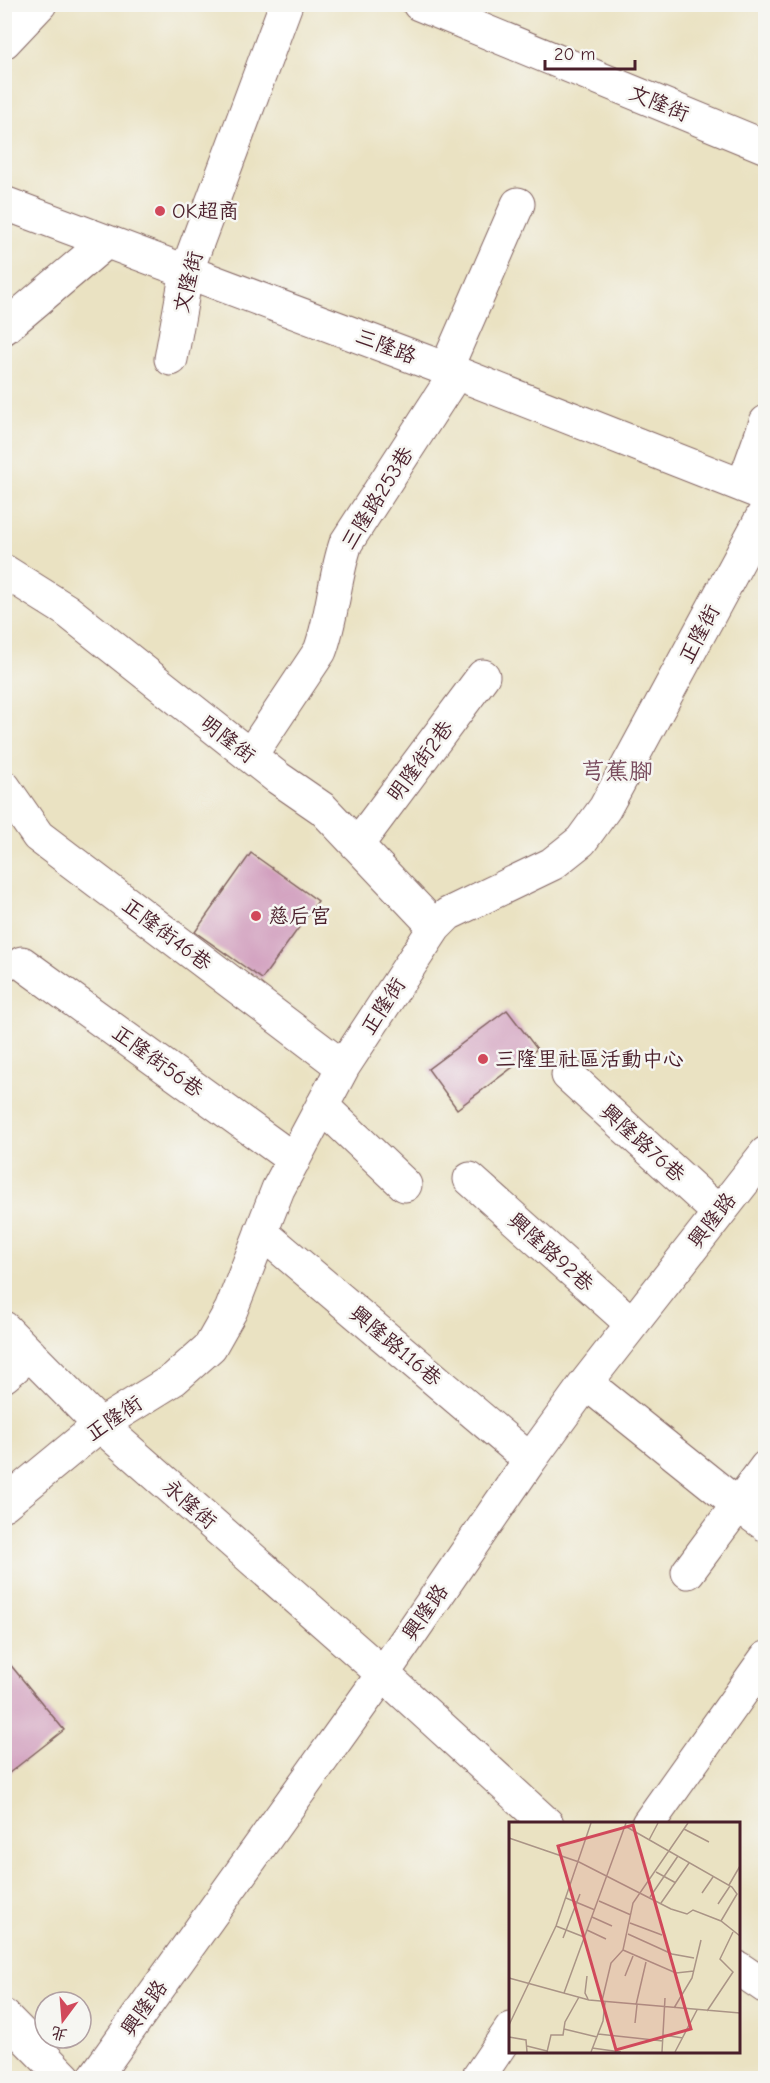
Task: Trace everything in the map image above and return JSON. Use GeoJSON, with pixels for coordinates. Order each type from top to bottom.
{"type":"FeatureCollection","features":[{"type":"Feature","properties":{"kind":"street"},"geometry":{"type":"LineString","coordinates":[[4,42],[40,4]]}},
{"type":"Feature","properties":{"kind":"street","name":"文隆街"},"geometry":{"type":"LineString","coordinates":[[419,4],[765,147]]}},
{"type":"Feature","properties":{"kind":"street","name":"文隆街"},"geometry":{"type":"LineString","coordinates":[[171,359],[187,270],[275,8]]}},
{"type":"Feature","properties":{"kind":"street","name":"三隆路"},"geometry":{"type":"LineString","coordinates":[[4,202],[451,371],[754,490]]}},
{"type":"Feature","properties":{"kind":"street","name":"三隆路253巷"},"geometry":{"type":"LineString","coordinates":[[250,756],[320,651],[327,631],[338,566],[346,543],[451,371],[518,204]]}},
{"type":"Feature","properties":{"kind":"street"},"geometry":{"type":"LineString","coordinates":[[4,328],[106,242]]}},
{"type":"Feature","properties":{"kind":"street"},"geometry":{"type":"LineString","coordinates":[[754,490],[765,422]]}},
{"type":"Feature","properties":{"kind":"street","name":"正隆街"},"geometry":{"type":"LineString","coordinates":[[4,1504],[100,1425],[174,1379],[210,1347],[231,1310],[278,1189],[343,1067],[435,927],[448,914],[552,864],[581,841],[605,808],[765,510]]}},
{"type":"Feature","properties":{"kind":"street","name":"明隆街"},"geometry":{"type":"LineString","coordinates":[[4,571],[66,610],[278,778],[323,808],[435,927]]}},
{"type":"Feature","properties":{"kind":"street","name":"明隆街2巷"},"geometry":{"type":"LineString","coordinates":[[357,845],[483,676]]}},
{"type":"Feature","properties":{"kind":"street","name":"正隆街46巷"},"geometry":{"type":"LineString","coordinates":[[4,787],[38,836],[343,1067]]}},
{"type":"Feature","properties":{"kind":"street","name":"正隆街56巷"},"geometry":{"type":"LineString","coordinates":[[22,963],[294,1160]]}},
{"type":"Feature","properties":{"kind":"street","name":"興隆路76巷"},"geometry":{"type":"LineString","coordinates":[[568,1075],[718,1212]]}},
{"type":"Feature","properties":{"kind":"street"},"geometry":{"type":"LineString","coordinates":[[322,1107],[405,1185]]}},
{"type":"Feature","properties":{"kind":"street","name":"興隆路"},"geometry":{"type":"LineString","coordinates":[[94,2079],[383,1674],[530,1460],[586,1383],[764,1156]]}},
{"type":"Feature","properties":{"kind":"street","name":"興隆路92巷"},"geometry":{"type":"LineString","coordinates":[[470,1179],[632,1324]]}},
{"type":"Feature","properties":{"kind":"street","name":"興隆路116巷"},"geometry":{"type":"LineString","coordinates":[[261,1232],[530,1460]]}},
{"type":"Feature","properties":{"kind":"street","name":"永隆街"},"geometry":{"type":"LineString","coordinates":[[4,1328],[100,1425],[383,1674],[545,1822]]}},
{"type":"Feature","properties":{"kind":"street"},"geometry":{"type":"LineString","coordinates":[[4,1376],[30,1354]]}},
{"type":"Feature","properties":{"kind":"street"},"geometry":{"type":"LineString","coordinates":[[586,1383],[765,1525]]}},
{"type":"Feature","properties":{"kind":"street"},"geometry":{"type":"LineString","coordinates":[[688,1572],[765,1467]]}},
{"type":"Feature","properties":{"kind":"street"},"geometry":{"type":"LineString","coordinates":[[649,1822],[765,1658]]}},
{"type":"Feature","properties":{"kind":"street"},"geometry":{"type":"LineString","coordinates":[[740,1969],[765,1987]]}},
{"type":"Feature","properties":{"kind":"street"},"geometry":{"type":"LineString","coordinates":[[4,2016],[65,2079]]}},
{"type":"Feature","properties":{"kind":"street"},"geometry":{"type":"LineString","coordinates":[[478,2079],[509,2031]]}},
{"type":"Feature","properties":{"kind":"building","name":"慈后宮"},"geometry":{"type":"Polygon","coordinates":[[[251,853],[318,901],[262,979],[195,932],[251,853]]]}},
{"type":"Feature","properties":{"kind":"building","name":"三隆里社區活動中心"},"geometry":{"type":"Polygon","coordinates":[[[507,1010],[537,1049],[457,1109],[428,1069],[507,1010]]]}},
{"type":"Feature","properties":{"kind":"building"},"geometry":{"type":"Polygon","coordinates":[[[4,1657],[64,1730],[4,1777],[4,1657]]]}},
{"type":"Feature","properties":{"kind":"place","name":"OK超商"},"geometry":{"type":"Point","coordinates":[160,211]}},
{"type":"Feature","properties":{"kind":"place","name":"慈后宮"},"geometry":{"type":"Point","coordinates":[256,916]}},
{"type":"Feature","properties":{"kind":"place","name":"三隆里社區活動中心"},"geometry":{"type":"Point","coordinates":[483,1059]}},
{"type":"Feature","properties":{"kind":"district","name":"芎蕉腳"},"geometry":{"type":"Point","coordinates":[617,771]}}]}
